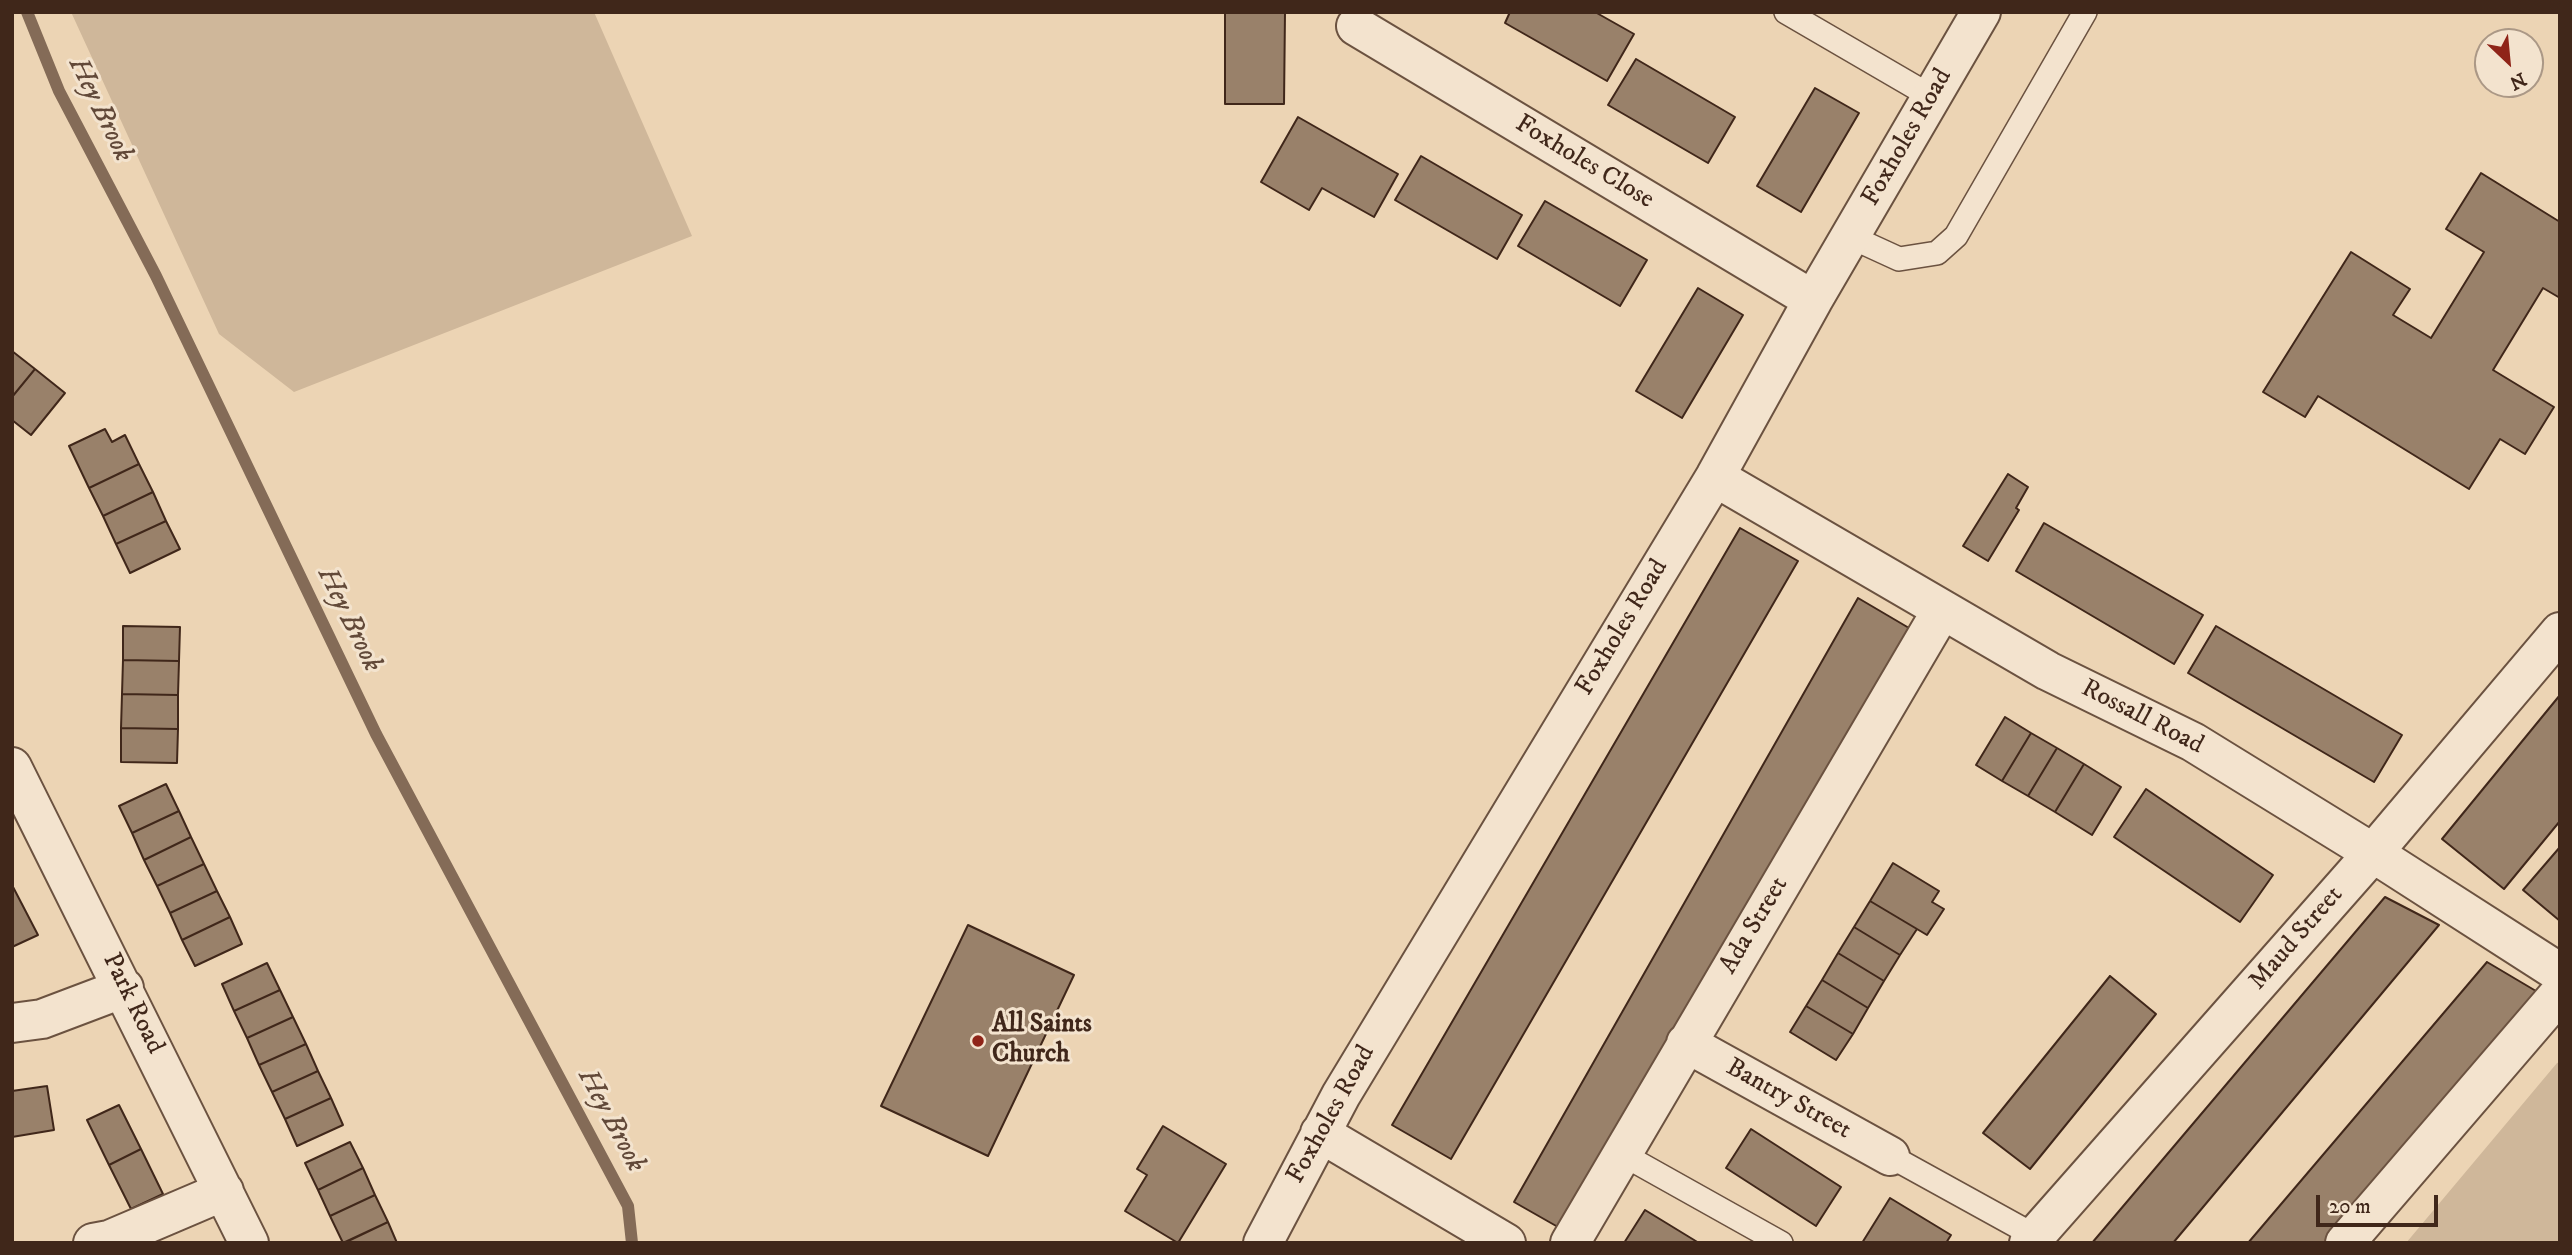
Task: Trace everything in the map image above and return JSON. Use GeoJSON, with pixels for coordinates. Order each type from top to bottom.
{"type":"FeatureCollection","features":[{"type":"Feature","properties":{"kind":"street","name":"Foxholes Road"},"geometry":{"type":"LineString","coordinates":[[1263,1243],[1340,1095],[1715,477],[1813,300],[1981,12]]}},
{"type":"Feature","properties":{"kind":"street","name":"Foxholes Close"},"geometry":{"type":"LineString","coordinates":[[1356,26],[1813,300]]}},
{"type":"Feature","properties":{"kind":"street","name":"Rossall Road"},"geometry":{"type":"LineString","coordinates":[[1715,477],[2048,671],[2193,742],[2560,973]]}},
{"type":"Feature","properties":{"kind":"street","name":"Ada Street"},"geometry":{"type":"LineString","coordinates":[[1570,1243],[1942,610]]}},
{"type":"Feature","properties":{"kind":"street","name":"Maud Street"},"geometry":{"type":"LineString","coordinates":[[2032,1239],[2373,853],[2560,632]]}},
{"type":"Feature","properties":{"kind":"street","name":"Park Road"},"geometry":{"type":"LineString","coordinates":[[12,767],[250,1243]]}},
{"type":"Feature","properties":{"kind":"street"},"geometry":{"type":"LineString","coordinates":[[12,1023],[42,1019],[124,988]]}},
{"type":"Feature","properties":{"kind":"street"},"geometry":{"type":"LineString","coordinates":[[2345,1243],[2560,993]]}},
{"type":"Feature","properties":{"kind":"street","name":"Bantry Street"},"geometry":{"type":"LineString","coordinates":[[1686,1043],[1890,1156]]}},
{"type":"Feature","properties":{"kind":"street"},"geometry":{"type":"LineString","coordinates":[[1320,1133],[1506,1243]]}},
{"type":"Feature","properties":{"kind":"street"},"geometry":{"type":"LineString","coordinates":[[93,1243],[109,1240],[224,1191]]}},
{"type":"Feature","properties":{"kind":"lane"},"geometry":{"type":"LineString","coordinates":[[1786,12],[1932,97]]}},
{"type":"Feature","properties":{"kind":"lane"},"geometry":{"type":"LineString","coordinates":[[1851,237],[1899,259],[1937,253],[1956,236],[2085,12]]}},
{"type":"Feature","properties":{"kind":"lane"},"geometry":{"type":"LineString","coordinates":[[1622,1154],[1781,1243]]}},
{"type":"Feature","properties":{"kind":"lane"},"geometry":{"type":"LineString","coordinates":[[1890,1156],[2032,1239]]}},
{"type":"Feature","properties":{"kind":"shaded area"},"geometry":{"type":"Polygon","coordinates":[[[71,12],[594,12],[692,236],[294,392],[219,334],[71,12]]]}},
{"type":"Feature","properties":{"kind":"shaded area"},"geometry":{"type":"Polygon","coordinates":[[[2560,1062],[2560,1243],[2406,1243],[2557,1063],[2560,1062]]]}},
{"type":"Feature","properties":{"kind":"building"},"geometry":{"type":"Polygon","coordinates":[[[1225,12],[1285,12],[1284,104],[1225,104],[1225,12]]]}},
{"type":"Feature","properties":{"kind":"building"},"geometry":{"type":"Polygon","coordinates":[[[1510,12],[1595,12],[1634,34],[1607,81],[1505,23],[1510,12]]]}},
{"type":"Feature","properties":{"kind":"building"},"geometry":{"type":"Polygon","coordinates":[[[1636,59],[1735,117],[1708,163],[1608,105],[1636,59]]]}},
{"type":"Feature","properties":{"kind":"building"},"geometry":{"type":"Polygon","coordinates":[[[1815,88],[1859,113],[1801,212],[1757,186],[1815,88]]]}},
{"type":"Feature","properties":{"kind":"building"},"geometry":{"type":"Polygon","coordinates":[[[1298,117],[1398,174],[1374,217],[1322,188],[1309,210],[1261,182],[1298,117]]]}},
{"type":"Feature","properties":{"kind":"building"},"geometry":{"type":"Polygon","coordinates":[[[1421,156],[1522,215],[1497,259],[1395,200],[1421,156]]]}},
{"type":"Feature","properties":{"kind":"building"},"geometry":{"type":"Polygon","coordinates":[[[2481,173],[2560,222],[2560,298],[2543,288],[2493,370],[2554,407],[2525,454],[2500,439],[2469,489],[2318,396],[2305,417],[2263,392],[2351,252],[2410,289],[2393,315],[2431,338],[2484,252],[2446,229],[2481,173]]]}},
{"type":"Feature","properties":{"kind":"building"},"geometry":{"type":"Polygon","coordinates":[[[1545,201],[1647,260],[1620,306],[1518,246],[1545,201]]]}},
{"type":"Feature","properties":{"kind":"building"},"geometry":{"type":"Polygon","coordinates":[[[1698,288],[1743,315],[1682,418],[1636,391],[1698,288]]]}},
{"type":"Feature","properties":{"kind":"building"},"geometry":{"type":"Polygon","coordinates":[[[12,351],[35,369],[12,397],[12,351]]]}},
{"type":"Feature","properties":{"kind":"building"},"geometry":{"type":"Polygon","coordinates":[[[35,369],[65,393],[31,435],[12,420],[12,397],[35,369]]]}},
{"type":"Feature","properties":{"kind":"building"},"geometry":{"type":"Polygon","coordinates":[[[105,429],[112,442],[125,435],[139,464],[89,488],[69,446],[105,429]]]}},
{"type":"Feature","properties":{"kind":"building"},"geometry":{"type":"Polygon","coordinates":[[[139,464],[153,492],[103,516],[89,488],[139,464]]]}},
{"type":"Feature","properties":{"kind":"building"},"geometry":{"type":"Polygon","coordinates":[[[2008,474],[2028,487],[2016,508],[2019,510],[1988,561],[1963,546],[2008,474]]]}},
{"type":"Feature","properties":{"kind":"building"},"geometry":{"type":"Polygon","coordinates":[[[153,492],[166,521],[116,544],[103,516],[153,492]]]}},
{"type":"Feature","properties":{"kind":"building"},"geometry":{"type":"Polygon","coordinates":[[[166,521],[180,549],[130,573],[116,544],[166,521]]]}},
{"type":"Feature","properties":{"kind":"building"},"geometry":{"type":"Polygon","coordinates":[[[2044,523],[2203,615],[2174,664],[2016,571],[2044,523]]]}},
{"type":"Feature","properties":{"kind":"building"},"geometry":{"type":"Polygon","coordinates":[[[1740,528],[1798,561],[1451,1159],[1392,1125],[1740,528]]]}},
{"type":"Feature","properties":{"kind":"building"},"geometry":{"type":"Polygon","coordinates":[[[1858,598],[1909,628],[1565,1231],[1514,1202],[1858,598]]]}},
{"type":"Feature","properties":{"kind":"building"},"geometry":{"type":"Polygon","coordinates":[[[123,626],[180,627],[179,661],[123,660],[123,626]]]}},
{"type":"Feature","properties":{"kind":"building"},"geometry":{"type":"Polygon","coordinates":[[[2216,626],[2402,735],[2374,782],[2188,673],[2216,626]]]}},
{"type":"Feature","properties":{"kind":"building"},"geometry":{"type":"Polygon","coordinates":[[[123,660],[179,661],[178,695],[122,694],[123,660]]]}},
{"type":"Feature","properties":{"kind":"building"},"geometry":{"type":"Polygon","coordinates":[[[122,694],[178,695],[178,729],[121,728],[122,694]]]}},
{"type":"Feature","properties":{"kind":"building"},"geometry":{"type":"Polygon","coordinates":[[[2560,695],[2560,821],[2504,889],[2442,839],[2560,695]]]}},
{"type":"Feature","properties":{"kind":"building"},"geometry":{"type":"Polygon","coordinates":[[[2005,717],[2031,733],[2002,781],[1976,765],[2005,717]]]}},
{"type":"Feature","properties":{"kind":"building"},"geometry":{"type":"Polygon","coordinates":[[[121,728],[178,729],[177,763],[121,762],[121,728]]]}},
{"type":"Feature","properties":{"kind":"building"},"geometry":{"type":"Polygon","coordinates":[[[2031,733],[2057,748],[2028,796],[2002,781],[2031,733]]]}},
{"type":"Feature","properties":{"kind":"building"},"geometry":{"type":"Polygon","coordinates":[[[2057,748],[2084,764],[2055,812],[2028,796],[2057,748]]]}},
{"type":"Feature","properties":{"kind":"building"},"geometry":{"type":"Polygon","coordinates":[[[2084,764],[2121,787],[2092,835],[2055,812],[2084,764]]]}},
{"type":"Feature","properties":{"kind":"building"},"geometry":{"type":"Polygon","coordinates":[[[166,784],[179,811],[132,833],[119,806],[166,784]]]}},
{"type":"Feature","properties":{"kind":"building"},"geometry":{"type":"Polygon","coordinates":[[[2146,789],[2273,875],[2240,922],[2114,837],[2146,789]]]}},
{"type":"Feature","properties":{"kind":"building"},"geometry":{"type":"Polygon","coordinates":[[[179,811],[191,837],[144,860],[132,833],[179,811]]]}},
{"type":"Feature","properties":{"kind":"building"},"geometry":{"type":"Polygon","coordinates":[[[191,837],[204,864],[157,886],[144,860],[191,837]]]}},
{"type":"Feature","properties":{"kind":"building"},"geometry":{"type":"Polygon","coordinates":[[[2560,847],[2560,921],[2523,890],[2560,847]]]}},
{"type":"Feature","properties":{"kind":"building"},"geometry":{"type":"Polygon","coordinates":[[[1893,863],[1939,891],[1932,902],[1944,909],[1927,935],[1870,901],[1893,863]]]}},
{"type":"Feature","properties":{"kind":"building"},"geometry":{"type":"Polygon","coordinates":[[[204,864],[217,891],[170,913],[157,886],[204,864]]]}},
{"type":"Feature","properties":{"kind":"building"},"geometry":{"type":"Polygon","coordinates":[[[12,885],[38,935],[12,947],[12,885]]]}},
{"type":"Feature","properties":{"kind":"building"},"geometry":{"type":"Polygon","coordinates":[[[217,891],[230,917],[182,940],[170,913],[217,891]]]}},
{"type":"Feature","properties":{"kind":"building"},"geometry":{"type":"Polygon","coordinates":[[[2385,897],[2439,925],[2173,1243],[2092,1243],[2385,897]]]}},
{"type":"Feature","properties":{"kind":"building"},"geometry":{"type":"Polygon","coordinates":[[[1870,901],[1917,929],[1900,955],[1854,927],[1870,901]]]}},
{"type":"Feature","properties":{"kind":"building"},"geometry":{"type":"Polygon","coordinates":[[[230,917],[242,944],[195,966],[182,940],[230,917]]]}},
{"type":"Feature","properties":{"kind":"building","name":"All Saints Church"},"geometry":{"type":"Polygon","coordinates":[[[968,925],[1074,975],[988,1156],[881,1106],[968,925]]]}},
{"type":"Feature","properties":{"kind":"building"},"geometry":{"type":"Polygon","coordinates":[[[1854,927],[1900,955],[1884,981],[1838,953],[1854,927]]]}},
{"type":"Feature","properties":{"kind":"building"},"geometry":{"type":"Polygon","coordinates":[[[1838,953],[1884,981],[1868,1008],[1822,980],[1838,953]]]}},
{"type":"Feature","properties":{"kind":"building"},"geometry":{"type":"Polygon","coordinates":[[[2487,962],[2541,994],[2329,1243],[2248,1243],[2487,962]]]}},
{"type":"Feature","properties":{"kind":"building"},"geometry":{"type":"Polygon","coordinates":[[[267,963],[280,990],[234,1011],[222,984],[267,963]]]}},
{"type":"Feature","properties":{"kind":"building"},"geometry":{"type":"Polygon","coordinates":[[[2110,976],[2156,1014],[2030,1169],[1983,1133],[2110,976]]]}},
{"type":"Feature","properties":{"kind":"building"},"geometry":{"type":"Polygon","coordinates":[[[1822,980],[1868,1008],[1853,1034],[1806,1006],[1822,980]]]}},
{"type":"Feature","properties":{"kind":"building"},"geometry":{"type":"Polygon","coordinates":[[[280,990],[293,1017],[247,1038],[234,1011],[280,990]]]}},
{"type":"Feature","properties":{"kind":"building"},"geometry":{"type":"Polygon","coordinates":[[[1806,1006],[1853,1034],[1836,1060],[1790,1032],[1806,1006]]]}},
{"type":"Feature","properties":{"kind":"building"},"geometry":{"type":"Polygon","coordinates":[[[293,1017],[306,1044],[259,1065],[247,1038],[293,1017]]]}},
{"type":"Feature","properties":{"kind":"building"},"geometry":{"type":"Polygon","coordinates":[[[306,1044],[318,1071],[272,1092],[259,1065],[306,1044]]]}},
{"type":"Feature","properties":{"kind":"building"},"geometry":{"type":"Polygon","coordinates":[[[318,1071],[331,1098],[285,1119],[272,1092],[318,1071]]]}},
{"type":"Feature","properties":{"kind":"building"},"geometry":{"type":"Polygon","coordinates":[[[47,1086],[54,1130],[12,1137],[12,1091],[47,1086]]]}},
{"type":"Feature","properties":{"kind":"building"},"geometry":{"type":"Polygon","coordinates":[[[331,1098],[343,1125],[297,1146],[285,1119],[331,1098]]]}},
{"type":"Feature","properties":{"kind":"building"},"geometry":{"type":"Polygon","coordinates":[[[119,1105],[141,1149],[109,1165],[87,1120],[119,1105]]]}},
{"type":"Feature","properties":{"kind":"building"},"geometry":{"type":"Polygon","coordinates":[[[1163,1126],[1226,1164],[1178,1243],[1125,1211],[1147,1175],[1137,1169],[1163,1126]]]}},
{"type":"Feature","properties":{"kind":"building"},"geometry":{"type":"Polygon","coordinates":[[[1751,1129],[1841,1187],[1816,1226],[1726,1168],[1751,1129]]]}},
{"type":"Feature","properties":{"kind":"building"},"geometry":{"type":"Polygon","coordinates":[[[350,1142],[363,1168],[318,1190],[305,1163],[350,1142]]]}},
{"type":"Feature","properties":{"kind":"building"},"geometry":{"type":"Polygon","coordinates":[[[141,1149],[163,1194],[131,1209],[109,1165],[141,1149]]]}},
{"type":"Feature","properties":{"kind":"building"},"geometry":{"type":"Polygon","coordinates":[[[363,1168],[375,1195],[330,1216],[318,1190],[363,1168]]]}},
{"type":"Feature","properties":{"kind":"building"},"geometry":{"type":"Polygon","coordinates":[[[375,1195],[388,1222],[343,1243],[330,1216],[375,1195]]]}},
{"type":"Feature","properties":{"kind":"building"},"geometry":{"type":"Polygon","coordinates":[[[1890,1198],[1951,1235],[1946,1243],[1862,1243],[1890,1198]]]}},
{"type":"Feature","properties":{"kind":"building"},"geometry":{"type":"Polygon","coordinates":[[[1645,1210],[1699,1243],[1624,1243],[1645,1210]]]}},
{"type":"Feature","properties":{"kind":"building"},"geometry":{"type":"Polygon","coordinates":[[[388,1222],[397,1243],[344,1243],[388,1222]]]}},
{"type":"Feature","properties":{"kind":"waterway","name":"Hey Brook"},"geometry":{"type":"LineString","coordinates":[[27,12],[59,91],[156,276],[376,734],[628,1206],[632,1243]]}},
{"type":"Feature","properties":{"kind":"place","name":"All Saints Church"},"geometry":{"type":"Point","coordinates":[978,1041]}}]}
